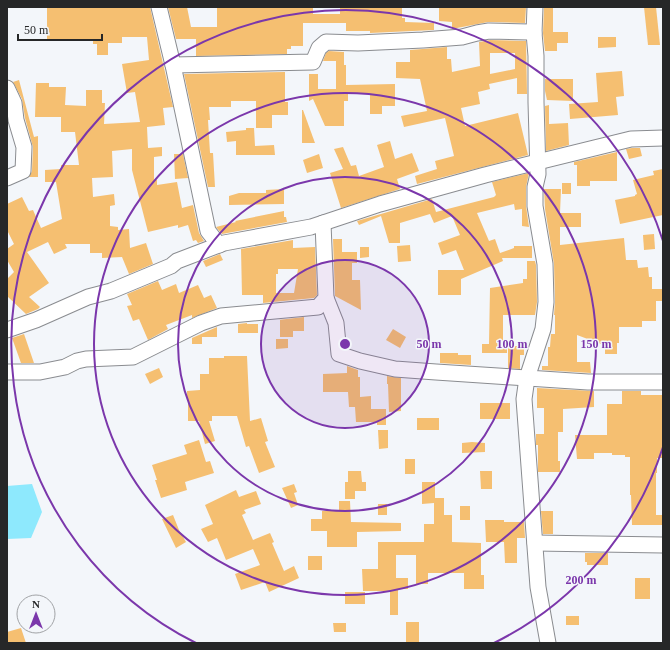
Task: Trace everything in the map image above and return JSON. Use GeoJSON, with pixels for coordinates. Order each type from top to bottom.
{"type":"FeatureCollection","features":[{"type":"Feature","properties":{"kind":"street"},"geometry":{"type":"LineString","coordinates":[[159,7],[173,65],[208,231],[219,245]]}},
{"type":"Feature","properties":{"kind":"street"},"geometry":{"type":"LineString","coordinates":[[535,7],[534,33],[536,56],[538,174],[535,187],[535,206],[545,264],[546,302],[543,329],[527,378],[524,399],[538,587],[548,643]]}},
{"type":"Feature","properties":{"kind":"street"},"geometry":{"type":"LineString","coordinates":[[173,65],[313,62],[320,48],[326,42],[423,40],[462,37],[477,32],[489,31],[534,33]]}},
{"type":"Feature","properties":{"kind":"street"},"geometry":{"type":"LineString","coordinates":[[7,88],[14,103],[16,120],[24,147],[23,172],[7,178]]}},
{"type":"Feature","properties":{"kind":"street"},"geometry":{"type":"LineString","coordinates":[[7,330],[36,320],[88,297],[111,291],[171,266],[177,261],[219,245],[323,223],[380,204],[485,175],[631,139],[663,138]]}},
{"type":"Feature","properties":{"kind":"street"},"geometry":{"type":"LineString","coordinates":[[323,223],[326,298],[336,323],[339,354],[360,361],[395,369],[588,382],[663,382]]}},
{"type":"Feature","properties":{"kind":"street"},"geometry":{"type":"LineString","coordinates":[[7,372],[40,372],[65,367],[77,361],[86,359],[133,357],[201,322],[221,316],[318,307],[326,298]]}},
{"type":"Feature","properties":{"kind":"street"},"geometry":{"type":"LineString","coordinates":[[535,544],[663,545]]}},
{"type":"Feature","properties":{"kind":"water"},"geometry":{"type":"Polygon","coordinates":[[[32,484],[42,512],[31,538],[7,539],[7,486],[32,484]]]}},
{"type":"Feature","properties":{"kind":"building"},"geometry":{"type":"Polygon","coordinates":[[[47,7],[150,7],[173,107],[163,108],[165,125],[147,127],[148,148],[162,147],[162,156],[154,157],[154,180],[157,180],[157,185],[177,182],[182,208],[193,205],[199,233],[204,241],[198,243],[196,240],[193,241],[188,225],[178,228],[178,225],[148,232],[132,170],[132,149],[112,151],[113,177],[92,178],[93,197],[114,194],[115,205],[110,206],[110,226],[118,227],[118,230],[129,229],[130,248],[146,243],[153,264],[129,274],[122,257],[102,258],[102,253],[90,253],[90,244],[65,244],[67,248],[54,254],[48,242],[27,252],[49,283],[29,297],[40,307],[26,314],[7,296],[7,279],[14,272],[7,260],[7,249],[14,244],[7,230],[7,204],[22,197],[29,211],[33,210],[41,228],[62,219],[56,182],[45,182],[45,170],[61,169],[61,165],[79,165],[75,132],[61,132],[61,117],[35,117],[36,83],[49,83],[49,87],[66,87],[65,105],[86,106],[86,90],[102,90],[102,103],[105,103],[104,124],[140,122],[135,92],[127,93],[122,64],[149,60],[147,37],[122,37],[122,43],[108,43],[108,55],[97,55],[97,44],[93,44],[93,41],[47,39],[47,7]]]}},
{"type":"Feature","properties":{"kind":"building"},"geometry":{"type":"Polygon","coordinates":[[[168,7],[187,7],[191,27],[217,27],[217,7],[313,7],[313,14],[340,14],[340,7],[402,7],[402,18],[405,18],[405,22],[434,23],[434,30],[370,33],[370,31],[346,31],[346,23],[303,23],[303,46],[291,46],[291,49],[287,49],[287,54],[196,56],[196,39],[176,39],[168,7]]]}},
{"type":"Feature","properties":{"kind":"building"},"geometry":{"type":"Polygon","coordinates":[[[439,7],[526,7],[525,23],[488,22],[452,29],[452,22],[439,21],[439,7]]]}},
{"type":"Feature","properties":{"kind":"building"},"geometry":{"type":"Polygon","coordinates":[[[544,7],[553,7],[553,32],[568,32],[568,43],[557,43],[557,51],[545,51],[543,33],[544,7]]]}},
{"type":"Feature","properties":{"kind":"building"},"geometry":{"type":"Polygon","coordinates":[[[644,7],[656,7],[660,45],[648,45],[644,7]]]}},
{"type":"Feature","properties":{"kind":"building"},"geometry":{"type":"Polygon","coordinates":[[[598,37],[616,37],[616,47],[598,48],[598,37]]]}},
{"type":"Feature","properties":{"kind":"building"},"geometry":{"type":"Polygon","coordinates":[[[490,40],[526,41],[527,94],[517,94],[517,78],[489,84],[490,89],[478,92],[480,104],[461,108],[465,126],[518,113],[528,155],[417,184],[415,176],[437,169],[435,161],[454,156],[445,118],[404,127],[401,116],[427,111],[420,79],[396,78],[396,62],[410,62],[410,50],[447,47],[447,59],[451,59],[452,72],[480,66],[479,42],[490,40]],[[490,53],[490,74],[515,69],[515,53],[490,53]]]}},
{"type":"Feature","properties":{"kind":"building"},"geometry":{"type":"Polygon","coordinates":[[[329,51],[344,52],[344,65],[346,65],[346,85],[395,84],[395,106],[382,106],[382,114],[370,114],[370,94],[348,94],[348,101],[344,101],[344,126],[325,126],[313,99],[309,101],[309,74],[318,74],[318,89],[336,89],[336,61],[323,61],[326,53],[329,51]]]}},
{"type":"Feature","properties":{"kind":"building"},"geometry":{"type":"Polygon","coordinates":[[[622,71],[624,96],[616,97],[618,115],[570,119],[569,104],[598,102],[596,73],[622,71]]]}},
{"type":"Feature","properties":{"kind":"building"},"geometry":{"type":"Polygon","coordinates":[[[285,72],[285,102],[288,102],[288,115],[272,115],[272,128],[256,128],[256,101],[231,101],[231,107],[209,107],[210,120],[208,120],[210,153],[213,153],[215,187],[208,187],[184,74],[285,72]]]}},
{"type":"Feature","properties":{"kind":"building"},"geometry":{"type":"Polygon","coordinates":[[[545,79],[573,79],[573,101],[547,100],[545,79]]]}},
{"type":"Feature","properties":{"kind":"building"},"geometry":{"type":"Polygon","coordinates":[[[19,80],[34,137],[38,136],[38,177],[29,177],[32,171],[33,147],[25,118],[22,99],[13,82],[19,80]]]}},
{"type":"Feature","properties":{"kind":"building"},"geometry":{"type":"Polygon","coordinates":[[[549,105],[549,124],[568,123],[569,145],[546,151],[545,106],[549,105]]]}},
{"type":"Feature","properties":{"kind":"building"},"geometry":{"type":"Polygon","coordinates":[[[303,110],[315,143],[302,143],[303,110]]]}},
{"type":"Feature","properties":{"kind":"building"},"geometry":{"type":"Polygon","coordinates":[[[246,128],[254,128],[255,146],[274,145],[275,155],[236,155],[236,141],[227,142],[226,132],[246,130],[246,128]]]}},
{"type":"Feature","properties":{"kind":"building"},"geometry":{"type":"Polygon","coordinates":[[[390,141],[395,159],[412,153],[419,171],[397,179],[400,189],[341,208],[330,173],[343,169],[334,149],[343,147],[351,166],[356,165],[359,176],[384,167],[377,145],[390,141]]]}},
{"type":"Feature","properties":{"kind":"building"},"geometry":{"type":"Polygon","coordinates":[[[640,148],[642,156],[629,159],[626,149],[640,148]]]}},
{"type":"Feature","properties":{"kind":"building"},"geometry":{"type":"Polygon","coordinates":[[[617,152],[617,181],[590,181],[590,186],[577,186],[577,165],[574,165],[574,162],[617,152]]]}},
{"type":"Feature","properties":{"kind":"building"},"geometry":{"type":"Polygon","coordinates":[[[174,154],[183,154],[188,178],[175,179],[174,154]]]}},
{"type":"Feature","properties":{"kind":"building"},"geometry":{"type":"Polygon","coordinates":[[[319,154],[323,168],[307,173],[303,160],[319,154]]]}},
{"type":"Feature","properties":{"kind":"building"},"geometry":{"type":"Polygon","coordinates":[[[663,169],[663,215],[620,224],[615,200],[635,196],[637,194],[633,180],[654,175],[653,171],[663,169]]]}},
{"type":"Feature","properties":{"kind":"building"},"geometry":{"type":"Polygon","coordinates":[[[529,173],[526,187],[526,206],[529,227],[522,226],[522,209],[515,210],[514,204],[477,213],[489,241],[495,239],[500,253],[514,248],[514,246],[532,246],[532,258],[502,258],[503,261],[461,279],[461,295],[438,295],[438,270],[464,270],[456,250],[442,255],[438,243],[460,235],[452,216],[434,223],[430,214],[400,223],[400,243],[389,243],[381,216],[359,225],[357,221],[432,199],[436,212],[494,197],[496,195],[492,182],[529,173]]]}},
{"type":"Feature","properties":{"kind":"building"},"geometry":{"type":"Polygon","coordinates":[[[562,183],[571,183],[571,194],[562,194],[562,183]]]}},
{"type":"Feature","properties":{"kind":"building"},"geometry":{"type":"Polygon","coordinates":[[[284,189],[284,204],[229,205],[229,196],[239,193],[266,193],[266,190],[284,189]]]}},
{"type":"Feature","properties":{"kind":"building"},"geometry":{"type":"Polygon","coordinates":[[[544,189],[561,189],[560,213],[581,213],[581,227],[560,227],[560,245],[624,238],[626,260],[637,260],[638,268],[648,267],[649,277],[652,277],[652,289],[663,289],[663,301],[656,301],[656,321],[642,321],[642,327],[619,327],[617,354],[605,354],[605,344],[601,344],[577,335],[577,362],[590,362],[591,373],[542,370],[542,366],[548,366],[548,347],[550,347],[551,334],[555,334],[554,264],[545,209],[544,189]]]}},
{"type":"Feature","properties":{"kind":"building"},"geometry":{"type":"Polygon","coordinates":[[[284,211],[284,217],[286,217],[287,222],[222,234],[216,227],[236,222],[235,221],[284,211]]]}},
{"type":"Feature","properties":{"kind":"building"},"geometry":{"type":"Polygon","coordinates":[[[654,234],[655,249],[644,250],[643,235],[654,234]]]}},
{"type":"Feature","properties":{"kind":"building"},"geometry":{"type":"Polygon","coordinates":[[[333,239],[342,239],[342,252],[357,252],[357,263],[352,263],[352,280],[360,280],[361,310],[335,296],[333,239]]]}},
{"type":"Feature","properties":{"kind":"building"},"geometry":{"type":"Polygon","coordinates":[[[293,240],[293,248],[315,247],[317,295],[314,298],[263,303],[263,295],[242,295],[241,249],[293,240]],[[278,269],[278,274],[276,274],[276,293],[294,293],[298,269],[278,269]]]}},
{"type":"Feature","properties":{"kind":"building"},"geometry":{"type":"Polygon","coordinates":[[[410,245],[411,261],[398,262],[397,246],[410,245]]]}},
{"type":"Feature","properties":{"kind":"building"},"geometry":{"type":"Polygon","coordinates":[[[360,247],[369,247],[369,257],[360,258],[360,247]]]}},
{"type":"Feature","properties":{"kind":"building"},"geometry":{"type":"Polygon","coordinates":[[[220,254],[223,260],[206,267],[203,261],[220,254]]]}},
{"type":"Feature","properties":{"kind":"building"},"geometry":{"type":"Polygon","coordinates":[[[527,261],[535,261],[536,265],[537,302],[535,315],[503,315],[503,344],[507,344],[507,353],[482,353],[482,344],[489,344],[490,288],[523,283],[523,279],[527,279],[527,261]]]}},
{"type":"Feature","properties":{"kind":"building"},"geometry":{"type":"Polygon","coordinates":[[[158,281],[162,290],[176,284],[179,293],[198,285],[204,298],[211,295],[217,308],[192,318],[192,315],[166,325],[168,329],[148,340],[139,319],[133,321],[127,306],[132,305],[127,294],[158,281]]]}},
{"type":"Feature","properties":{"kind":"building"},"geometry":{"type":"Polygon","coordinates":[[[304,317],[304,331],[293,331],[293,337],[280,337],[280,320],[278,320],[304,317]]]}},
{"type":"Feature","properties":{"kind":"building"},"geometry":{"type":"Polygon","coordinates":[[[238,324],[258,324],[258,333],[238,333],[238,324]]]}},
{"type":"Feature","properties":{"kind":"building"},"geometry":{"type":"Polygon","coordinates":[[[217,327],[217,337],[202,337],[202,344],[192,344],[192,338],[217,327]]]}},
{"type":"Feature","properties":{"kind":"building"},"geometry":{"type":"Polygon","coordinates":[[[393,329],[406,337],[400,348],[386,340],[393,329]]]}},
{"type":"Feature","properties":{"kind":"building"},"geometry":{"type":"Polygon","coordinates":[[[24,334],[34,363],[21,363],[12,338],[24,334]]]}},
{"type":"Feature","properties":{"kind":"building"},"geometry":{"type":"Polygon","coordinates":[[[276,339],[288,339],[288,348],[276,349],[276,339]]]}},
{"type":"Feature","properties":{"kind":"building"},"geometry":{"type":"Polygon","coordinates":[[[508,346],[524,346],[524,355],[520,355],[520,369],[508,368],[508,346]]]}},
{"type":"Feature","properties":{"kind":"building"},"geometry":{"type":"Polygon","coordinates":[[[440,353],[471,355],[471,365],[440,363],[440,353]]]}},
{"type":"Feature","properties":{"kind":"building"},"geometry":{"type":"Polygon","coordinates":[[[224,356],[247,356],[250,421],[261,418],[268,441],[265,442],[275,467],[259,473],[249,446],[246,447],[237,416],[212,416],[212,421],[209,421],[215,441],[205,444],[199,421],[188,421],[187,391],[200,390],[200,374],[209,374],[209,358],[224,358],[224,356]]]}},
{"type":"Feature","properties":{"kind":"building"},"geometry":{"type":"Polygon","coordinates":[[[347,366],[358,370],[358,377],[360,377],[360,397],[371,396],[371,409],[386,409],[386,425],[377,425],[377,422],[356,422],[355,407],[349,407],[348,392],[323,392],[323,374],[347,373],[347,366]]]}},
{"type":"Feature","properties":{"kind":"building"},"geometry":{"type":"Polygon","coordinates":[[[159,368],[163,377],[150,384],[145,374],[159,368]]]}},
{"type":"Feature","properties":{"kind":"building"},"geometry":{"type":"Polygon","coordinates":[[[387,376],[401,378],[401,411],[389,412],[387,376]]]}},
{"type":"Feature","properties":{"kind":"building"},"geometry":{"type":"Polygon","coordinates":[[[537,388],[594,391],[594,407],[563,409],[563,432],[558,432],[558,461],[560,461],[560,472],[538,472],[538,445],[536,445],[536,434],[544,434],[544,408],[537,408],[537,388]]]}},
{"type":"Feature","properties":{"kind":"building"},"geometry":{"type":"Polygon","coordinates":[[[622,391],[641,391],[641,395],[663,395],[663,458],[657,458],[656,515],[663,515],[663,525],[632,525],[630,457],[625,457],[625,455],[612,455],[612,453],[594,453],[594,459],[577,459],[575,435],[607,435],[607,404],[622,404],[622,391]]]}},
{"type":"Feature","properties":{"kind":"building"},"geometry":{"type":"Polygon","coordinates":[[[480,403],[510,403],[510,419],[480,419],[480,403]]]}},
{"type":"Feature","properties":{"kind":"building"},"geometry":{"type":"Polygon","coordinates":[[[417,418],[439,418],[439,430],[417,430],[417,418]]]}},
{"type":"Feature","properties":{"kind":"building"},"geometry":{"type":"Polygon","coordinates":[[[378,430],[388,430],[388,448],[379,449],[378,430]]]}},
{"type":"Feature","properties":{"kind":"building"},"geometry":{"type":"Polygon","coordinates":[[[199,440],[206,462],[210,461],[214,473],[185,482],[187,490],[161,498],[152,465],[187,454],[184,445],[199,440]]]}},
{"type":"Feature","properties":{"kind":"building"},"geometry":{"type":"Polygon","coordinates":[[[462,443],[485,443],[485,452],[462,453],[462,443]]]}},
{"type":"Feature","properties":{"kind":"building"},"geometry":{"type":"Polygon","coordinates":[[[405,459],[415,459],[415,474],[405,474],[405,459]]]}},
{"type":"Feature","properties":{"kind":"building"},"geometry":{"type":"Polygon","coordinates":[[[348,471],[361,471],[362,482],[366,482],[366,491],[355,491],[355,499],[345,499],[345,482],[348,482],[348,471]]]}},
{"type":"Feature","properties":{"kind":"building"},"geometry":{"type":"Polygon","coordinates":[[[480,471],[492,471],[492,489],[481,489],[480,471]]]}},
{"type":"Feature","properties":{"kind":"building"},"geometry":{"type":"Polygon","coordinates":[[[422,482],[435,482],[435,498],[444,498],[444,515],[452,515],[452,542],[481,543],[481,575],[484,575],[484,589],[464,589],[464,573],[428,573],[428,584],[416,584],[416,555],[396,555],[396,578],[408,578],[408,589],[398,589],[398,615],[390,615],[390,591],[363,591],[362,569],[378,569],[378,542],[424,542],[424,524],[434,524],[434,503],[422,504],[422,482]]]}},
{"type":"Feature","properties":{"kind":"building"},"geometry":{"type":"Polygon","coordinates":[[[294,484],[297,492],[294,493],[298,505],[291,508],[282,488],[294,484]]]}},
{"type":"Feature","properties":{"kind":"building"},"geometry":{"type":"Polygon","coordinates":[[[236,490],[239,497],[256,491],[261,504],[244,510],[246,513],[242,515],[253,540],[270,533],[274,542],[272,543],[284,571],[294,566],[299,578],[269,592],[265,582],[241,590],[235,574],[260,565],[253,549],[226,560],[217,538],[208,542],[201,529],[213,524],[205,505],[236,490]]]}},
{"type":"Feature","properties":{"kind":"building"},"geometry":{"type":"Polygon","coordinates":[[[339,501],[350,501],[351,522],[401,523],[401,531],[357,532],[357,547],[327,547],[327,531],[311,531],[311,519],[322,519],[322,511],[339,510],[339,501]]]}},
{"type":"Feature","properties":{"kind":"building"},"geometry":{"type":"Polygon","coordinates":[[[378,504],[387,504],[387,515],[378,515],[378,504]]]}},
{"type":"Feature","properties":{"kind":"building"},"geometry":{"type":"Polygon","coordinates":[[[460,506],[470,506],[470,520],[460,520],[460,506]]]}},
{"type":"Feature","properties":{"kind":"building"},"geometry":{"type":"Polygon","coordinates":[[[541,511],[553,511],[553,534],[543,534],[541,511]]]}},
{"type":"Feature","properties":{"kind":"building"},"geometry":{"type":"Polygon","coordinates":[[[173,515],[186,542],[176,548],[162,519],[173,515]]]}},
{"type":"Feature","properties":{"kind":"building"},"geometry":{"type":"Polygon","coordinates":[[[485,520],[524,522],[525,538],[517,538],[517,563],[505,563],[504,542],[486,542],[485,520]]]}},
{"type":"Feature","properties":{"kind":"building"},"geometry":{"type":"Polygon","coordinates":[[[585,553],[608,553],[608,565],[587,565],[587,562],[585,562],[585,553]]]}},
{"type":"Feature","properties":{"kind":"building"},"geometry":{"type":"Polygon","coordinates":[[[308,556],[322,556],[322,570],[308,570],[308,556]]]}},
{"type":"Feature","properties":{"kind":"building"},"geometry":{"type":"Polygon","coordinates":[[[635,578],[650,578],[650,599],[635,599],[635,578]]]}},
{"type":"Feature","properties":{"kind":"building"},"geometry":{"type":"Polygon","coordinates":[[[345,592],[365,592],[365,604],[345,604],[345,592]]]}},
{"type":"Feature","properties":{"kind":"building"},"geometry":{"type":"Polygon","coordinates":[[[566,616],[579,616],[579,625],[566,625],[566,616]]]}},
{"type":"Feature","properties":{"kind":"building"},"geometry":{"type":"Polygon","coordinates":[[[406,622],[419,622],[419,643],[406,643],[406,622]]]}},
{"type":"Feature","properties":{"kind":"building"},"geometry":{"type":"Polygon","coordinates":[[[333,623],[346,623],[346,632],[334,632],[333,623]]]}},
{"type":"Feature","properties":{"kind":"building"},"geometry":{"type":"Polygon","coordinates":[[[16,629],[16,634],[23,634],[26,643],[7,643],[7,632],[16,629]]]}}]}
